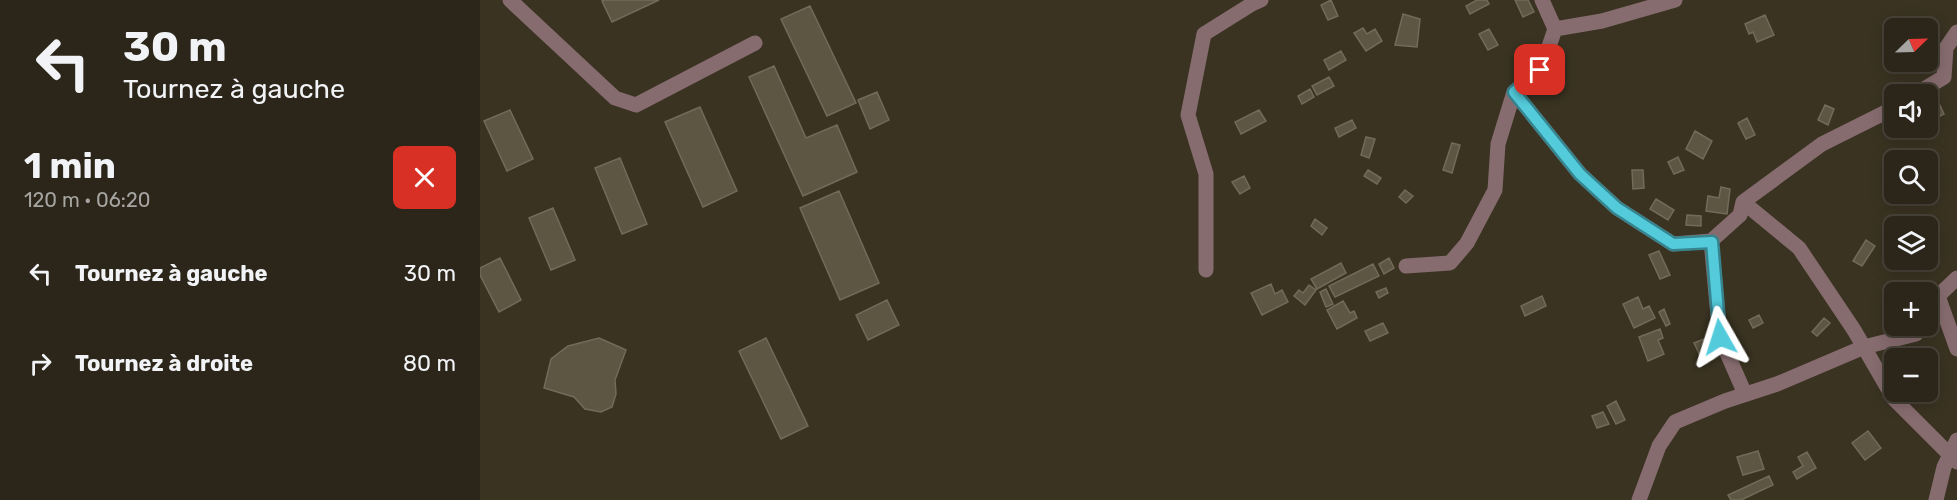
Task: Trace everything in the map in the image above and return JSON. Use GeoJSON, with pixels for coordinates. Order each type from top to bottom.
{"type":"FeatureCollection","features":[{"type":"Feature","properties":{"kind":"street"},"geometry":{"type":"LineString","coordinates":[[510,0],[615,98],[636,105],[754,43]]}},
{"type":"Feature","properties":{"kind":"street"},"geometry":{"type":"LineString","coordinates":[[1206,270],[1206,174],[1188,115],[1204,34],[1262,0]]}},
{"type":"Feature","properties":{"kind":"street"},"geometry":{"type":"LineString","coordinates":[[1406,266],[1450,263],[1467,243],[1495,190],[1498,144],[1514,92],[1540,70],[1555,29],[1542,0]]}},
{"type":"Feature","properties":{"kind":"street"},"geometry":{"type":"LineString","coordinates":[[1555,29],[1602,21],[1675,0]]}},
{"type":"Feature","properties":{"kind":"street"},"geometry":{"type":"LineString","coordinates":[[1932,84],[1944,77],[1946,48],[1957,32]]}},
{"type":"Feature","properties":{"kind":"street"},"geometry":{"type":"LineString","coordinates":[[1514,92],[1580,174],[1617,208],[1673,244],[1712,242],[1740,215],[1743,202],[1822,144],[1884,113]]}},
{"type":"Feature","properties":{"kind":"street"},"geometry":{"type":"LineString","coordinates":[[1743,202],[1799,248],[1864,347],[1894,399],[1954,458]]}},
{"type":"Feature","properties":{"kind":"street"},"geometry":{"type":"LineString","coordinates":[[1712,242],[1720,337],[1745,394]]}},
{"type":"Feature","properties":{"kind":"street"},"geometry":{"type":"LineString","coordinates":[[1957,278],[1938,296],[1957,349]]}},
{"type":"Feature","properties":{"kind":"street"},"geometry":{"type":"LineString","coordinates":[[1639,500],[1659,446],[1675,422],[1745,394],[1777,384],[1864,347],[1908,336]]}},
{"type":"Feature","properties":{"kind":"street"},"geometry":{"type":"LineString","coordinates":[[1936,500],[1944,467],[1954,458],[1957,440]]}},
{"type":"Feature","properties":{"kind":"building"},"geometry":{"type":"Polygon","coordinates":[[[659,0],[612,22],[602,1],[659,0]]]}},
{"type":"Feature","properties":{"kind":"building"},"geometry":{"type":"Polygon","coordinates":[[[1331,0],[1338,16],[1328,20],[1321,5],[1331,0]]]}},
{"type":"Feature","properties":{"kind":"building"},"geometry":{"type":"Polygon","coordinates":[[[1477,0],[1487,0],[1489,4],[1470,14],[1466,6],[1477,0]]]}},
{"type":"Feature","properties":{"kind":"building"},"geometry":{"type":"Polygon","coordinates":[[[1515,0],[1528,0],[1534,12],[1523,17],[1515,0]]]}},
{"type":"Feature","properties":{"kind":"building"},"geometry":{"type":"Polygon","coordinates":[[[810,6],[856,103],[827,116],[781,19],[810,6]]]}},
{"type":"Feature","properties":{"kind":"building"},"geometry":{"type":"Polygon","coordinates":[[[1403,14],[1420,19],[1417,47],[1395,45],[1403,14]]]}},
{"type":"Feature","properties":{"kind":"building"},"geometry":{"type":"Polygon","coordinates":[[[1765,15],[1774,35],[1757,42],[1753,32],[1749,34],[1745,24],[1765,15]]]}},
{"type":"Feature","properties":{"kind":"building"},"geometry":{"type":"Polygon","coordinates":[[[1363,28],[1367,34],[1375,29],[1382,41],[1366,51],[1354,33],[1363,28]]]}},
{"type":"Feature","properties":{"kind":"building"},"geometry":{"type":"Polygon","coordinates":[[[1489,29],[1498,45],[1488,50],[1479,34],[1489,29]]]}},
{"type":"Feature","properties":{"kind":"building"},"geometry":{"type":"Polygon","coordinates":[[[1341,51],[1346,60],[1329,70],[1324,60],[1341,51]]]}},
{"type":"Feature","properties":{"kind":"building"},"geometry":{"type":"Polygon","coordinates":[[[774,66],[806,138],[837,125],[857,172],[803,196],[749,77],[774,66]]]}},
{"type":"Feature","properties":{"kind":"building"},"geometry":{"type":"Polygon","coordinates":[[[1329,77],[1334,86],[1317,95],[1312,86],[1329,77]]]}},
{"type":"Feature","properties":{"kind":"building"},"geometry":{"type":"Polygon","coordinates":[[[1310,89],[1314,97],[1302,104],[1298,96],[1310,89]]]}},
{"type":"Feature","properties":{"kind":"building"},"geometry":{"type":"Polygon","coordinates":[[[877,92],[889,120],[870,129],[858,100],[877,92]]]}},
{"type":"Feature","properties":{"kind":"building"},"geometry":{"type":"Polygon","coordinates":[[[1938,101],[1944,114],[1938,117],[1938,101]]]}},
{"type":"Feature","properties":{"kind":"building"},"geometry":{"type":"Polygon","coordinates":[[[1825,105],[1834,109],[1828,125],[1818,120],[1825,105]]]}},
{"type":"Feature","properties":{"kind":"building"},"geometry":{"type":"Polygon","coordinates":[[[700,107],[737,191],[703,207],[665,122],[700,107]]]}},
{"type":"Feature","properties":{"kind":"building"},"geometry":{"type":"Polygon","coordinates":[[[510,110],[533,159],[507,171],[484,121],[510,110]]]}},
{"type":"Feature","properties":{"kind":"building"},"geometry":{"type":"Polygon","coordinates":[[[1259,110],[1266,121],[1241,134],[1235,122],[1259,110]]]}},
{"type":"Feature","properties":{"kind":"building"},"geometry":{"type":"Polygon","coordinates":[[[1747,118],[1755,135],[1746,139],[1738,123],[1747,118]]]}},
{"type":"Feature","properties":{"kind":"building"},"geometry":{"type":"Polygon","coordinates":[[[1352,120],[1356,128],[1339,137],[1335,128],[1352,120]]]}},
{"type":"Feature","properties":{"kind":"building"},"geometry":{"type":"Polygon","coordinates":[[[1695,131],[1712,141],[1703,159],[1686,149],[1695,131]]]}},
{"type":"Feature","properties":{"kind":"building"},"geometry":{"type":"Polygon","coordinates":[[[1366,137],[1375,139],[1369,158],[1361,155],[1366,137]]]}},
{"type":"Feature","properties":{"kind":"building"},"geometry":{"type":"Polygon","coordinates":[[[1452,143],[1460,145],[1452,173],[1443,170],[1452,143]]]}},
{"type":"Feature","properties":{"kind":"building"},"geometry":{"type":"Polygon","coordinates":[[[1678,157],[1684,170],[1674,174],[1668,162],[1678,157]]]}},
{"type":"Feature","properties":{"kind":"building"},"geometry":{"type":"Polygon","coordinates":[[[620,158],[647,224],[622,234],[595,168],[620,158]]]}},
{"type":"Feature","properties":{"kind":"building"},"geometry":{"type":"Polygon","coordinates":[[[1368,170],[1381,178],[1377,184],[1364,176],[1368,170]]]}},
{"type":"Feature","properties":{"kind":"building"},"geometry":{"type":"Polygon","coordinates":[[[1632,170],[1643,170],[1644,188],[1633,189],[1632,170]]]}},
{"type":"Feature","properties":{"kind":"building"},"geometry":{"type":"Polygon","coordinates":[[[1244,176],[1250,188],[1240,194],[1232,182],[1244,176]]]}},
{"type":"Feature","properties":{"kind":"building"},"geometry":{"type":"Polygon","coordinates":[[[1721,187],[1730,189],[1727,214],[1706,211],[1708,196],[1719,198],[1721,187]]]}},
{"type":"Feature","properties":{"kind":"building"},"geometry":{"type":"Polygon","coordinates":[[[1405,190],[1413,196],[1406,203],[1399,197],[1405,190]]]}},
{"type":"Feature","properties":{"kind":"building"},"geometry":{"type":"Polygon","coordinates":[[[839,191],[879,283],[840,300],[800,208],[839,191]]]}},
{"type":"Feature","properties":{"kind":"building"},"geometry":{"type":"Polygon","coordinates":[[[1656,199],[1674,210],[1668,220],[1650,209],[1656,199]]]}},
{"type":"Feature","properties":{"kind":"building"},"geometry":{"type":"Polygon","coordinates":[[[553,208],[575,260],[551,270],[529,218],[553,208]]]}},
{"type":"Feature","properties":{"kind":"building"},"geometry":{"type":"Polygon","coordinates":[[[1687,215],[1701,216],[1701,226],[1686,225],[1687,215]]]}},
{"type":"Feature","properties":{"kind":"building"},"geometry":{"type":"Polygon","coordinates":[[[1315,219],[1327,228],[1322,235],[1311,226],[1315,219]]]}},
{"type":"Feature","properties":{"kind":"building"},"geometry":{"type":"Polygon","coordinates":[[[1866,240],[1875,246],[1862,266],[1853,261],[1866,240]]]}},
{"type":"Feature","properties":{"kind":"building"},"geometry":{"type":"Polygon","coordinates":[[[1659,251],[1670,275],[1660,279],[1649,255],[1659,251]]]}},
{"type":"Feature","properties":{"kind":"building"},"geometry":{"type":"Polygon","coordinates":[[[500,258],[521,300],[499,312],[480,275],[480,268],[500,258]]]}},
{"type":"Feature","properties":{"kind":"building"},"geometry":{"type":"Polygon","coordinates":[[[1389,258],[1394,268],[1384,274],[1379,264],[1389,258]]]}},
{"type":"Feature","properties":{"kind":"building"},"geometry":{"type":"Polygon","coordinates":[[[1341,263],[1346,273],[1317,289],[1311,279],[1341,263]]]}},
{"type":"Feature","properties":{"kind":"building"},"geometry":{"type":"Polygon","coordinates":[[[1373,264],[1379,276],[1335,297],[1329,286],[1373,264]]]}},
{"type":"Feature","properties":{"kind":"building"},"geometry":{"type":"Polygon","coordinates":[[[1271,284],[1275,294],[1282,290],[1288,302],[1262,315],[1251,293],[1271,284]]]}},
{"type":"Feature","properties":{"kind":"building"},"geometry":{"type":"Polygon","coordinates":[[[1309,285],[1316,290],[1305,305],[1294,296],[1299,290],[1303,293],[1309,285]]]}},
{"type":"Feature","properties":{"kind":"building"},"geometry":{"type":"Polygon","coordinates":[[[1386,288],[1388,293],[1379,298],[1376,292],[1386,288]]]}},
{"type":"Feature","properties":{"kind":"building"},"geometry":{"type":"Polygon","coordinates":[[[1326,289],[1333,304],[1326,307],[1320,292],[1326,289]]]}},
{"type":"Feature","properties":{"kind":"building"},"geometry":{"type":"Polygon","coordinates":[[[1542,296],[1546,306],[1525,316],[1521,306],[1542,296]]]}},
{"type":"Feature","properties":{"kind":"building"},"geometry":{"type":"Polygon","coordinates":[[[1638,297],[1643,309],[1649,306],[1655,318],[1634,328],[1623,304],[1638,297]]]}},
{"type":"Feature","properties":{"kind":"building"},"geometry":{"type":"Polygon","coordinates":[[[887,300],[899,325],[868,340],[856,315],[887,300]]]}},
{"type":"Feature","properties":{"kind":"building"},"geometry":{"type":"Polygon","coordinates":[[[1343,301],[1350,313],[1354,311],[1357,318],[1337,329],[1327,310],[1343,301]]]}},
{"type":"Feature","properties":{"kind":"building"},"geometry":{"type":"Polygon","coordinates":[[[1664,309],[1670,324],[1666,326],[1659,312],[1664,309]]]}},
{"type":"Feature","properties":{"kind":"building"},"geometry":{"type":"Polygon","coordinates":[[[1759,315],[1763,323],[1753,328],[1749,320],[1759,315]]]}},
{"type":"Feature","properties":{"kind":"building"},"geometry":{"type":"Polygon","coordinates":[[[1824,318],[1830,323],[1817,336],[1812,332],[1824,318]]]}},
{"type":"Feature","properties":{"kind":"building"},"geometry":{"type":"Polygon","coordinates":[[[1383,323],[1388,333],[1370,341],[1365,331],[1383,323]]]}},
{"type":"Feature","properties":{"kind":"building"},"geometry":{"type":"Polygon","coordinates":[[[1660,329],[1663,338],[1658,340],[1664,354],[1648,361],[1639,337],[1660,329]]]}},
{"type":"Feature","properties":{"kind":"building"},"geometry":{"type":"Polygon","coordinates":[[[599,338],[626,350],[615,380],[616,394],[612,407],[601,412],[585,409],[574,397],[544,388],[551,359],[568,346],[599,338]]]}},
{"type":"Feature","properties":{"kind":"building"},"geometry":{"type":"Polygon","coordinates":[[[766,338],[808,426],[781,439],[739,351],[766,338]]]}},
{"type":"Feature","properties":{"kind":"building"},"geometry":{"type":"Polygon","coordinates":[[[1704,339],[1714,359],[1704,364],[1694,343],[1704,339]]]}},
{"type":"Feature","properties":{"kind":"building"},"geometry":{"type":"Polygon","coordinates":[[[1616,401],[1625,420],[1616,424],[1607,406],[1616,401]]]}},
{"type":"Feature","properties":{"kind":"building"},"geometry":{"type":"Polygon","coordinates":[[[1603,412],[1609,424],[1597,428],[1592,416],[1603,412]]]}},
{"type":"Feature","properties":{"kind":"building"},"geometry":{"type":"Polygon","coordinates":[[[1868,431],[1881,448],[1865,460],[1852,443],[1868,431]]]}},
{"type":"Feature","properties":{"kind":"building"},"geometry":{"type":"Polygon","coordinates":[[[1758,451],[1764,469],[1743,475],[1737,457],[1758,451]]]}},
{"type":"Feature","properties":{"kind":"building"},"geometry":{"type":"Polygon","coordinates":[[[1807,452],[1816,468],[1797,479],[1793,472],[1803,466],[1798,457],[1807,452]]]}},
{"type":"Feature","properties":{"kind":"building"},"geometry":{"type":"Polygon","coordinates":[[[1769,476],[1773,485],[1741,500],[1731,500],[1728,495],[1769,476]]]}},
{"type":"Feature","properties":{"kind":"route"},"geometry":{"type":"LineString","coordinates":[[1540,70],[1514,92],[1580,174],[1617,208],[1673,244],[1712,242],[1720,337]]}}]}
